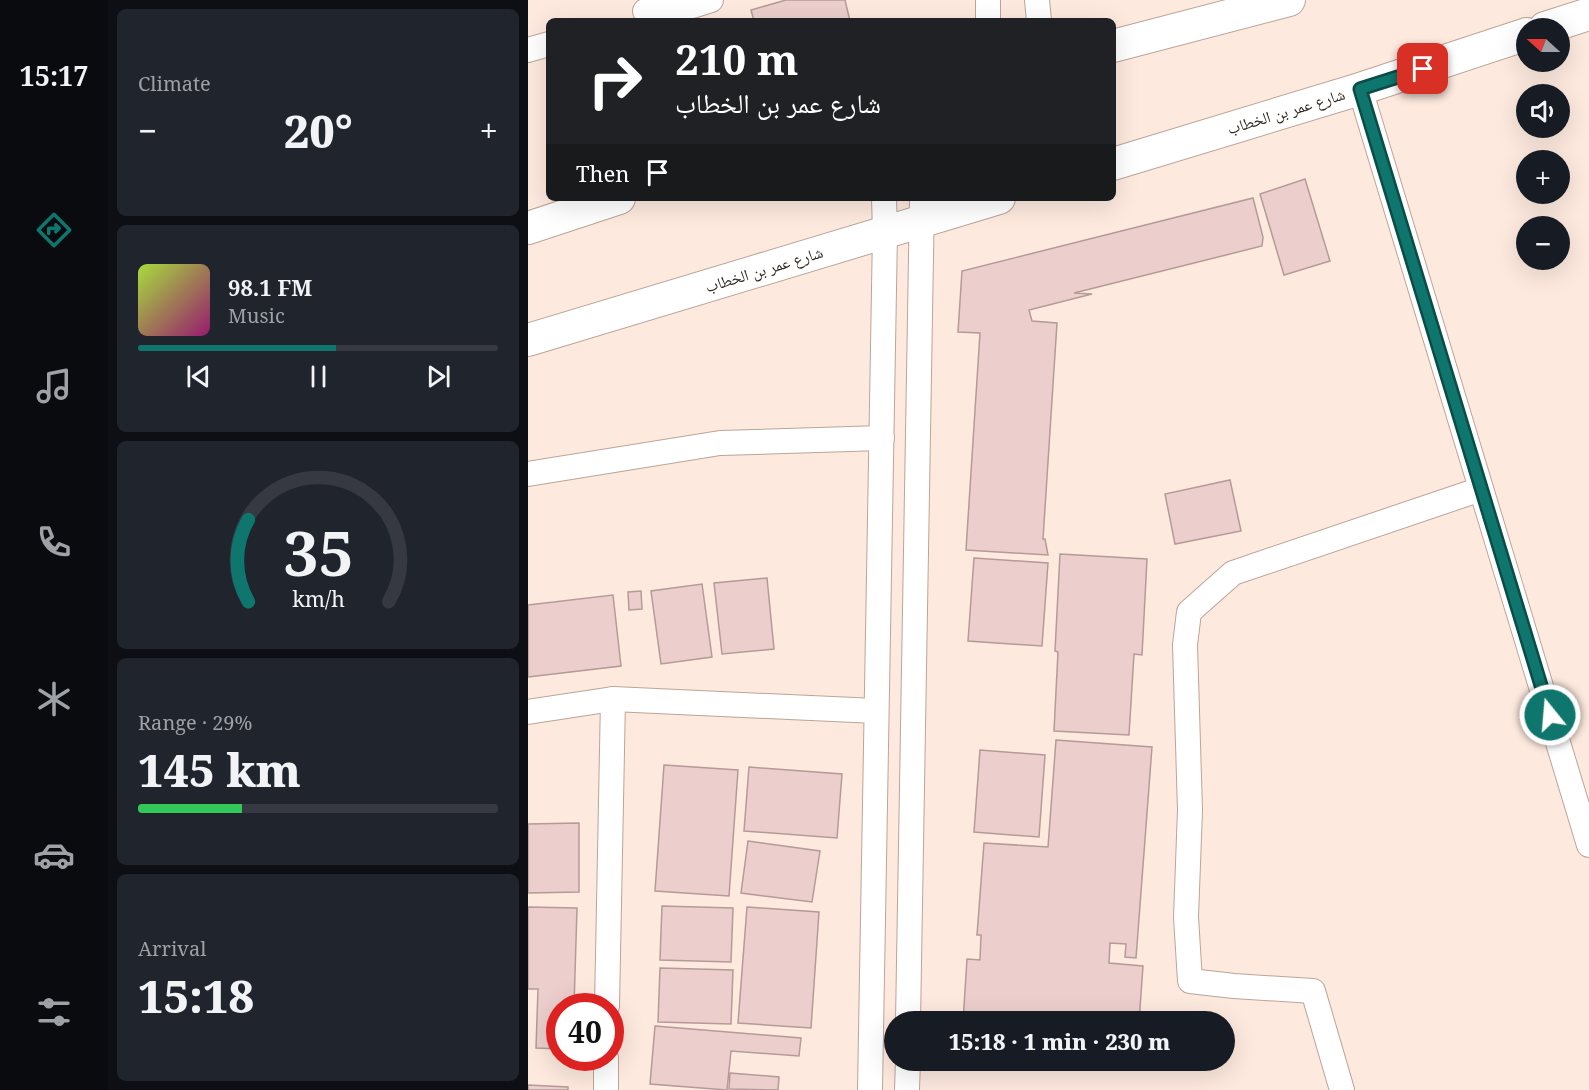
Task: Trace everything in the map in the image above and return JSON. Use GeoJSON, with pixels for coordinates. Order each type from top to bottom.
{"type":"FeatureCollection","features":[{"type":"Feature","properties":{"kind":"main road"},"geometry":{"type":"LineString","coordinates":[[1116,45],[1289,0]]}},
{"type":"Feature","properties":{"kind":"main road"},"geometry":{"type":"LineString","coordinates":[[1570,20],[1589,14]]}},
{"type":"Feature","properties":{"kind":"main road","name":"شارع عمر بن الخطاب"},"geometry":{"type":"LineString","coordinates":[[1116,163],[1360,89],[1516,38]]}},
{"type":"Feature","properties":{"kind":"main road"},"geometry":{"type":"LineString","coordinates":[[528,228],[610,201]]}},
{"type":"Feature","properties":{"kind":"main road","name":"شارع عمر بن الخطاب"},"geometry":{"type":"LineString","coordinates":[[528,340],[885,232],[922,210],[980,201]]}},
{"type":"Feature","properties":{"kind":"street"},"geometry":{"type":"LineString","coordinates":[[641,11],[692,6],[711,0]]}},
{"type":"Feature","properties":{"kind":"street"},"geometry":{"type":"LineString","coordinates":[[988,0],[988,18]]}},
{"type":"Feature","properties":{"kind":"street"},"geometry":{"type":"LineString","coordinates":[[1037,0],[1039,18]]}},
{"type":"Feature","properties":{"kind":"street"},"geometry":{"type":"LineString","coordinates":[[528,50],[546,45]]}},
{"type":"Feature","properties":{"kind":"street"},"geometry":{"type":"LineString","coordinates":[[1360,89],[1481,489],[1580,780],[1589,845]]}},
{"type":"Feature","properties":{"kind":"street"},"geometry":{"type":"LineString","coordinates":[[870,1090],[884,201]]}},
{"type":"Feature","properties":{"kind":"street"},"geometry":{"type":"LineString","coordinates":[[908,1011],[922,210]]}},
{"type":"Feature","properties":{"kind":"street"},"geometry":{"type":"LineString","coordinates":[[528,474],[720,443],[882,438]]}},
{"type":"Feature","properties":{"kind":"street"},"geometry":{"type":"LineString","coordinates":[[1342,1090],[1312,992],[1190,981],[1186,917],[1190,810],[1185,645],[1189,612],[1233,573],[1481,489]]}},
{"type":"Feature","properties":{"kind":"street"},"geometry":{"type":"LineString","coordinates":[[528,712],[613,699],[876,711]]}},
{"type":"Feature","properties":{"kind":"street"},"geometry":{"type":"LineString","coordinates":[[607,993],[613,699]]}},
{"type":"Feature","properties":{"kind":"street"},"geometry":{"type":"LineString","coordinates":[[606,1071],[606,1090]]}},
{"type":"Feature","properties":{"kind":"street"},"geometry":{"type":"LineString","coordinates":[[907,1090],[908,1071]]}},
{"type":"Feature","properties":{"kind":"building"},"geometry":{"type":"Polygon","coordinates":[[[786,0],[845,0],[849,18],[753,18],[751,10],[786,0]]]}},
{"type":"Feature","properties":{"kind":"building"},"geometry":{"type":"Polygon","coordinates":[[[1305,179],[1330,261],[1284,275],[1260,194],[1305,179]]]}},
{"type":"Feature","properties":{"kind":"building"},"geometry":{"type":"Polygon","coordinates":[[[1253,198],[1263,237],[1262,246],[1074,293],[1092,294],[1029,310],[1032,321],[1057,323],[1043,539],[1045,539],[1048,555],[966,550],[980,333],[958,332],[962,271],[1253,198]]]}},
{"type":"Feature","properties":{"kind":"building"},"geometry":{"type":"Polygon","coordinates":[[[1230,480],[1241,531],[1175,544],[1165,494],[1230,480]]]}},
{"type":"Feature","properties":{"kind":"building"},"geometry":{"type":"Polygon","coordinates":[[[1060,554],[1147,559],[1142,655],[1134,654],[1129,735],[1054,731],[1060,554]]]}},
{"type":"Feature","properties":{"kind":"building"},"geometry":{"type":"Polygon","coordinates":[[[974,558],[1048,563],[1042,646],[968,641],[974,558]]]}},
{"type":"Feature","properties":{"kind":"building"},"geometry":{"type":"Polygon","coordinates":[[[767,578],[774,649],[722,654],[714,583],[767,578]]]}},
{"type":"Feature","properties":{"kind":"building"},"geometry":{"type":"Polygon","coordinates":[[[702,584],[712,657],[661,664],[651,591],[702,584]]]}},
{"type":"Feature","properties":{"kind":"building"},"geometry":{"type":"Polygon","coordinates":[[[641,591],[642,609],[629,610],[628,592],[641,591]]]}},
{"type":"Feature","properties":{"kind":"building"},"geometry":{"type":"Polygon","coordinates":[[[613,595],[621,666],[528,677],[528,605],[613,595]]]}},
{"type":"Feature","properties":{"kind":"building"},"geometry":{"type":"Polygon","coordinates":[[[1056,740],[1152,747],[1136,958],[1125,957],[1126,944],[1110,943],[1109,963],[1143,966],[1140,1011],[964,1011],[967,959],[980,960],[981,935],[977,935],[984,843],[1048,847],[1056,740]]]}},
{"type":"Feature","properties":{"kind":"building"},"geometry":{"type":"Polygon","coordinates":[[[980,750],[1045,755],[1039,837],[974,832],[980,750]]]}},
{"type":"Feature","properties":{"kind":"building"},"geometry":{"type":"Polygon","coordinates":[[[664,765],[738,770],[729,896],[655,891],[664,765]]]}},
{"type":"Feature","properties":{"kind":"building"},"geometry":{"type":"Polygon","coordinates":[[[749,767],[842,774],[837,838],[744,831],[749,767]]]}},
{"type":"Feature","properties":{"kind":"building"},"geometry":{"type":"Polygon","coordinates":[[[579,823],[579,892],[528,893],[528,824],[579,823]]]}},
{"type":"Feature","properties":{"kind":"building"},"geometry":{"type":"Polygon","coordinates":[[[748,841],[820,851],[812,902],[741,893],[748,841]]]}},
{"type":"Feature","properties":{"kind":"building"},"geometry":{"type":"Polygon","coordinates":[[[662,906],[733,908],[731,962],[660,960],[662,906]]]}},
{"type":"Feature","properties":{"kind":"building"},"geometry":{"type":"Polygon","coordinates":[[[528,907],[577,908],[574,993],[546,993],[546,1048],[536,1048],[538,989],[528,989],[528,907]]]}},
{"type":"Feature","properties":{"kind":"building"},"geometry":{"type":"Polygon","coordinates":[[[747,907],[819,912],[811,1028],[738,1023],[747,907]]]}},
{"type":"Feature","properties":{"kind":"building"},"geometry":{"type":"Polygon","coordinates":[[[660,968],[733,970],[731,1024],[658,1022],[660,968]]]}},
{"type":"Feature","properties":{"kind":"building"},"geometry":{"type":"Polygon","coordinates":[[[655,1026],[801,1038],[799,1056],[731,1051],[727,1090],[650,1084],[655,1026]]]}},
{"type":"Feature","properties":{"kind":"building"},"geometry":{"type":"Polygon","coordinates":[[[730,1073],[779,1077],[778,1090],[729,1089],[730,1073]]]}},
{"type":"Feature","properties":{"kind":"building"},"geometry":{"type":"Polygon","coordinates":[[[528,1085],[568,1087],[568,1090],[528,1090],[528,1085]]]}},
{"type":"Feature","properties":{"kind":"route"},"geometry":{"type":"LineString","coordinates":[[1423,69],[1360,89],[1550,715]]}}]}
